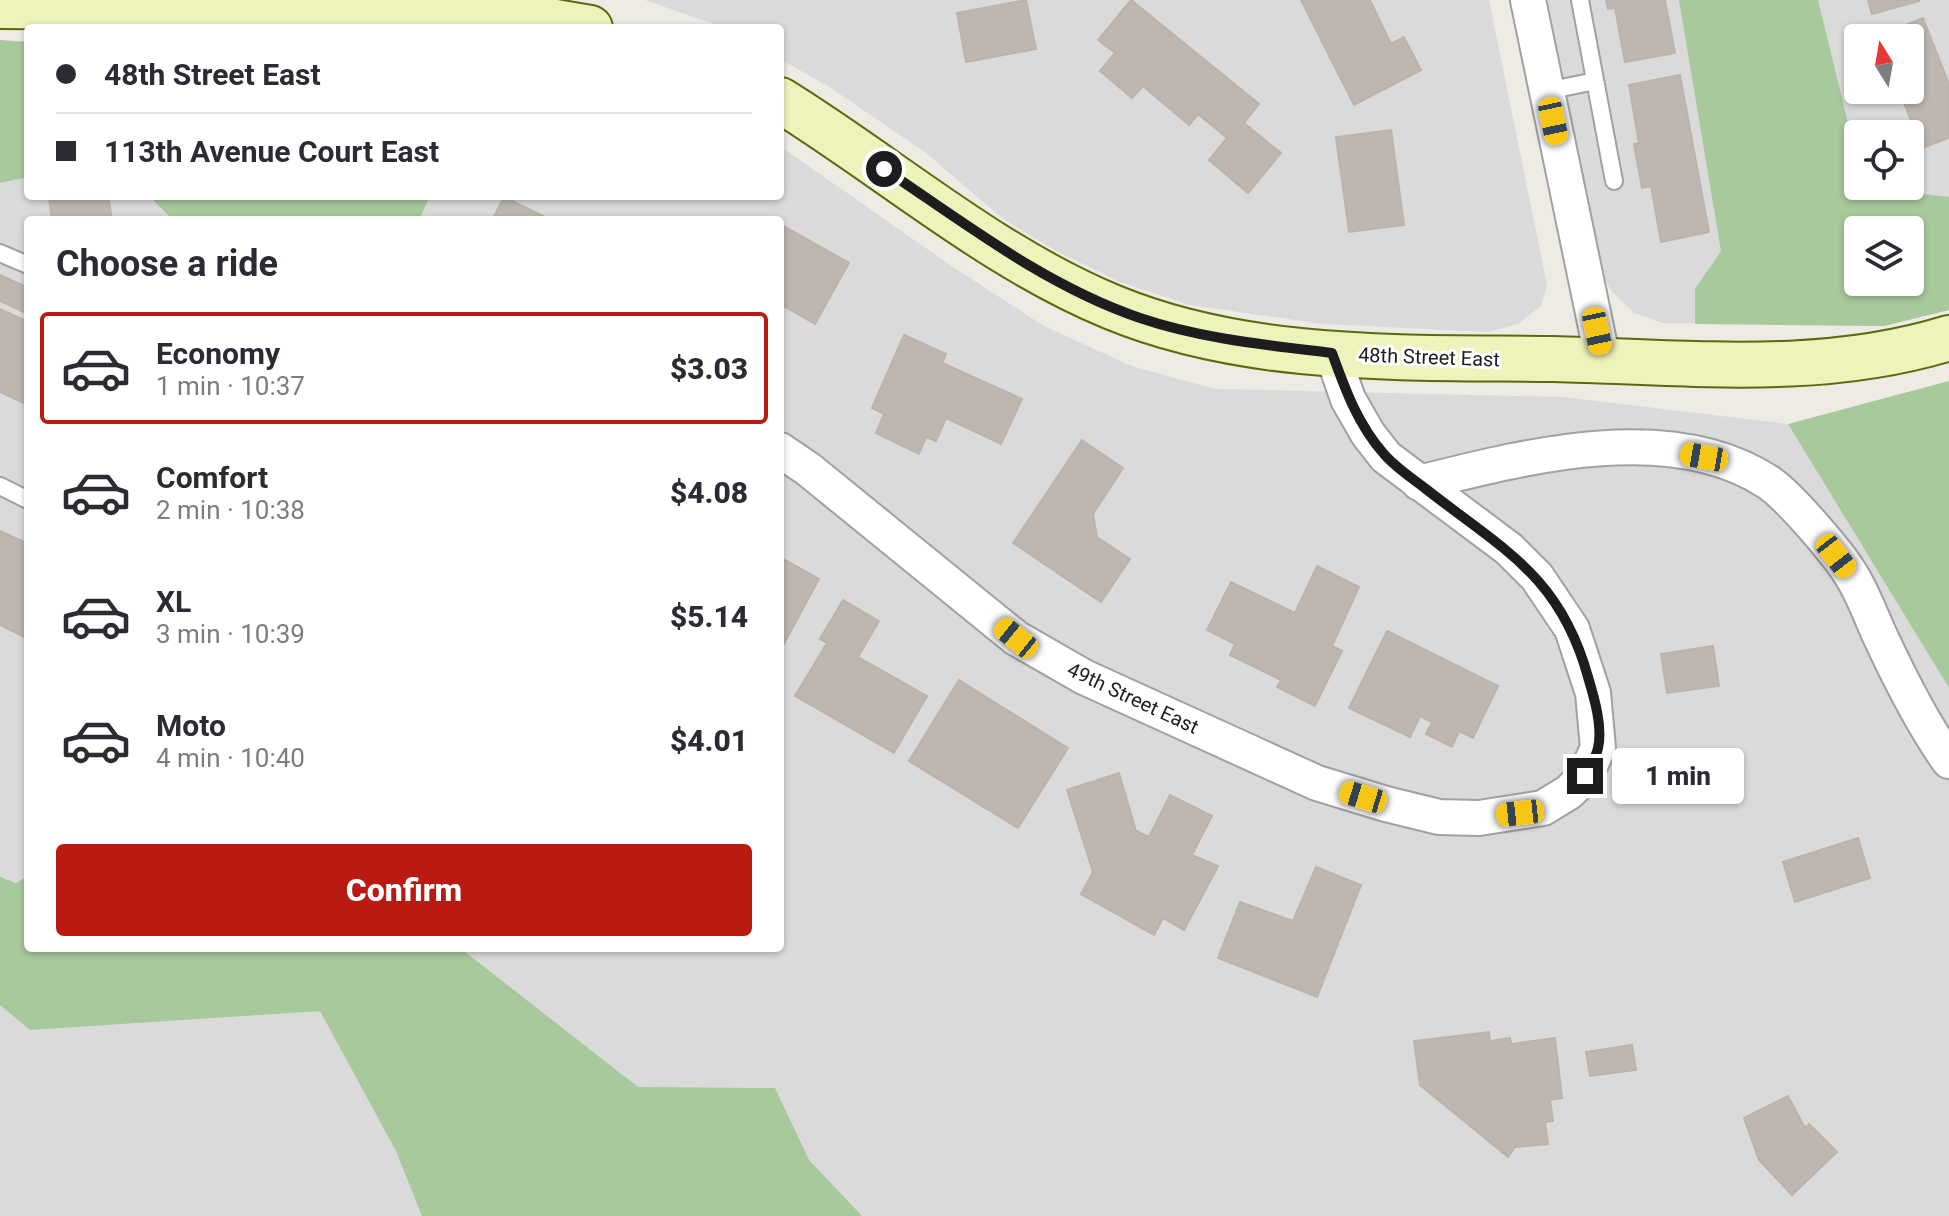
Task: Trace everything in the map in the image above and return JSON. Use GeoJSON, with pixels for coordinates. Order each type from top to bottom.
{"type":"FeatureCollection","features":[{"type":"Feature","properties":{"kind":"street"},"geometry":{"type":"LineString","coordinates":[[1528,0],[1603,361]]}},
{"type":"Feature","properties":{"kind":"street"},"geometry":{"type":"LineString","coordinates":[[0,6],[436,10],[515,15],[567,24]]}},
{"type":"Feature","properties":{"kind":"street","name":"48th Street East"},"geometry":{"type":"LineString","coordinates":[[784,103],[1037,271],[1141,318],[1199,334],[1332,353],[1723,367],[1843,360],[1903,352],[1949,338]]}},
{"type":"Feature","properties":{"kind":"street"},"geometry":{"type":"LineString","coordinates":[[1332,353],[1348,399],[1368,434],[1386,457],[1419,483],[1527,456],[1578,449],[1643,449],[1727,461],[1770,483],[1820,534],[1853,577],[1921,718],[1949,761]]}},
{"type":"Feature","properties":{"kind":"street","name":"49th Street East"},"geometry":{"type":"LineString","coordinates":[[784,453],[1016,638],[1084,677],[1317,783],[1386,804],[1452,817],[1506,815],[1543,808],[1569,792],[1585,776],[1598,748],[1595,703],[1572,629],[1537,577],[1509,549],[1419,483]]}},
{"type":"Feature","properties":{"kind":"lane"},"geometry":{"type":"LineString","coordinates":[[1580,0],[1614,181]]}},
{"type":"Feature","properties":{"kind":"lane"},"geometry":{"type":"LineString","coordinates":[[1547,91],[1595,81]]}},
{"type":"Feature","properties":{"kind":"lane"},"geometry":{"type":"LineString","coordinates":[[0,253],[24,263]]}},
{"type":"Feature","properties":{"kind":"lane"},"geometry":{"type":"LineString","coordinates":[[0,486],[24,498]]}},
{"type":"Feature","properties":{"kind":"shaded area"},"geometry":{"type":"Polygon","coordinates":[[[645,0],[1489,0],[1547,285],[1541,306],[1518,324],[1488,332],[1323,324],[1189,305],[1120,282],[1056,251],[1002,218],[926,153],[831,88],[784,61],[784,24],[714,24],[645,0]]]}},
{"type":"Feature","properties":{"kind":"shaded area"},"geometry":{"type":"Polygon","coordinates":[[[1543,0],[1949,0],[1949,310],[1884,326],[1663,323],[1634,313],[1611,291],[1599,267],[1543,0]]]}},
{"type":"Feature","properties":{"kind":"shaded area"},"geometry":{"type":"Polygon","coordinates":[[[784,149],[950,265],[1044,326],[1134,367],[1216,389],[1563,397],[1788,424],[1949,688],[1949,1216],[0,1216],[0,183],[24,178],[24,200],[153,200],[169,216],[24,216],[24,952],[784,952],[784,216],[421,216],[428,200],[784,200],[784,149]]]}},
{"type":"Feature","properties":{"kind":"green space"},"geometry":{"type":"Polygon","coordinates":[[[1679,0],[1818,0],[1847,120],[1844,120],[1844,200],[1924,200],[1924,194],[1949,197],[1949,310],[1884,326],[1695,324],[1695,289],[1721,251],[1679,0]]]}},
{"type":"Feature","properties":{"kind":"green space"},"geometry":{"type":"Polygon","coordinates":[[[0,40],[24,42],[24,178],[0,183],[0,40]]]}},
{"type":"Feature","properties":{"kind":"green space"},"geometry":{"type":"Polygon","coordinates":[[[153,200],[428,200],[421,216],[169,216],[153,200]]]}},
{"type":"Feature","properties":{"kind":"green space"},"geometry":{"type":"Polygon","coordinates":[[[1949,381],[1949,688],[1788,424],[1949,381]]]}},
{"type":"Feature","properties":{"kind":"green space"},"geometry":{"type":"Polygon","coordinates":[[[0,877],[16,883],[24,878],[24,952],[465,952],[638,1087],[775,1088],[809,1160],[862,1216],[422,1216],[396,1151],[320,1011],[30,1030],[0,1005],[0,877]]]}},
{"type":"Feature","properties":{"kind":"building"},"geometry":{"type":"Polygon","coordinates":[[[1026,0],[1036,49],[966,62],[957,13],[1026,0]]]}},
{"type":"Feature","properties":{"kind":"building"},"geometry":{"type":"Polygon","coordinates":[[[1131,0],[1259,104],[1244,123],[1281,153],[1248,193],[1209,160],[1227,138],[1198,114],[1189,125],[1143,86],[1132,98],[1100,71],[1115,53],[1098,40],[1131,0]]]}},
{"type":"Feature","properties":{"kind":"building"},"geometry":{"type":"Polygon","coordinates":[[[1301,0],[1370,0],[1391,44],[1404,37],[1421,70],[1354,105],[1301,0]]]}},
{"type":"Feature","properties":{"kind":"building"},"geometry":{"type":"Polygon","coordinates":[[[1606,0],[1665,0],[1675,53],[1625,62],[1615,8],[1608,9],[1606,0]]]}},
{"type":"Feature","properties":{"kind":"building"},"geometry":{"type":"Polygon","coordinates":[[[1868,0],[1919,0],[1919,1],[1872,14],[1868,0]]]}},
{"type":"Feature","properties":{"kind":"building"},"geometry":{"type":"Polygon","coordinates":[[[1923,18],[1949,84],[1949,138],[1924,147],[1924,120],[1911,120],[1905,104],[1924,104],[1924,24],[1908,24],[1923,18]]]}},
{"type":"Feature","properties":{"kind":"building"},"geometry":{"type":"Polygon","coordinates":[[[1680,75],[1709,232],[1661,242],[1651,186],[1642,188],[1634,144],[1639,143],[1629,85],[1680,75]]]}},
{"type":"Feature","properties":{"kind":"building"},"geometry":{"type":"Polygon","coordinates":[[[1391,130],[1404,225],[1349,232],[1336,137],[1391,130]]]}},
{"type":"Feature","properties":{"kind":"building"},"geometry":{"type":"Polygon","coordinates":[[[49,200],[109,200],[111,216],[51,216],[49,200]]]}},
{"type":"Feature","properties":{"kind":"building"},"geometry":{"type":"Polygon","coordinates":[[[502,200],[510,200],[543,216],[494,216],[502,200]]]}},
{"type":"Feature","properties":{"kind":"building"},"geometry":{"type":"Polygon","coordinates":[[[784,226],[849,263],[815,324],[784,306],[784,226]]]}},
{"type":"Feature","properties":{"kind":"building"},"geometry":{"type":"Polygon","coordinates":[[[0,275],[24,286],[24,312],[0,301],[0,275]]]}},
{"type":"Feature","properties":{"kind":"building"},"geometry":{"type":"Polygon","coordinates":[[[0,309],[24,320],[24,403],[0,392],[0,309]]]}},
{"type":"Feature","properties":{"kind":"building"},"geometry":{"type":"Polygon","coordinates":[[[904,335],[946,354],[942,363],[1022,399],[1001,444],[946,418],[936,441],[926,437],[919,454],[876,433],[884,414],[872,408],[904,335]]]}},
{"type":"Feature","properties":{"kind":"building"},"geometry":{"type":"Polygon","coordinates":[[[1082,440],[1123,468],[1093,514],[1097,537],[1130,559],[1101,602],[1013,543],[1082,440]]]}},
{"type":"Feature","properties":{"kind":"building"},"geometry":{"type":"Polygon","coordinates":[[[0,531],[24,542],[24,637],[0,625],[0,531]]]}},
{"type":"Feature","properties":{"kind":"building"},"geometry":{"type":"Polygon","coordinates":[[[784,559],[819,579],[784,644],[784,559]]]}},
{"type":"Feature","properties":{"kind":"building"},"geometry":{"type":"Polygon","coordinates":[[[1317,566],[1359,587],[1332,646],[1342,651],[1315,706],[1277,687],[1281,680],[1230,655],[1235,644],[1207,630],[1231,582],[1295,613],[1317,566]]]}},
{"type":"Feature","properties":{"kind":"building"},"geometry":{"type":"Polygon","coordinates":[[[843,600],[879,621],[858,657],[927,696],[894,753],[795,696],[827,643],[820,639],[843,600]]]}},
{"type":"Feature","properties":{"kind":"building"},"geometry":{"type":"Polygon","coordinates":[[[1387,631],[1498,686],[1473,738],[1459,731],[1452,747],[1426,734],[1432,722],[1420,716],[1410,737],[1349,708],[1387,631]]]}},
{"type":"Feature","properties":{"kind":"building"},"geometry":{"type":"Polygon","coordinates":[[[1713,646],[1719,686],[1667,693],[1661,654],[1713,646]]]}},
{"type":"Feature","properties":{"kind":"building"},"geometry":{"type":"Polygon","coordinates":[[[959,680],[1068,748],[1018,828],[909,761],[959,680]]]}},
{"type":"Feature","properties":{"kind":"building"},"geometry":{"type":"Polygon","coordinates":[[[1119,773],[1136,831],[1149,837],[1170,795],[1212,816],[1192,855],[1218,866],[1184,930],[1163,918],[1154,935],[1081,894],[1093,872],[1067,790],[1119,773]]]}},
{"type":"Feature","properties":{"kind":"building"},"geometry":{"type":"Polygon","coordinates":[[[1858,838],[1870,878],[1795,902],[1783,862],[1858,838]]]}},
{"type":"Feature","properties":{"kind":"building"},"geometry":{"type":"Polygon","coordinates":[[[1316,867],[1361,885],[1317,997],[1218,958],[1240,902],[1293,921],[1316,867]]]}},
{"type":"Feature","properties":{"kind":"building"},"geometry":{"type":"Polygon","coordinates":[[[1489,1032],[1490,1041],[1510,1038],[1511,1044],[1555,1038],[1562,1098],[1550,1100],[1553,1121],[1545,1122],[1548,1144],[1515,1147],[1508,1157],[1420,1085],[1414,1041],[1489,1032]]]}},
{"type":"Feature","properties":{"kind":"building"},"geometry":{"type":"Polygon","coordinates":[[[1632,1045],[1636,1070],[1590,1076],[1586,1052],[1632,1045]]]}},
{"type":"Feature","properties":{"kind":"building"},"geometry":{"type":"Polygon","coordinates":[[[1788,1096],[1805,1128],[1809,1124],[1837,1152],[1792,1195],[1759,1160],[1744,1118],[1788,1096]]]}},
{"type":"Feature","properties":{"kind":"route"},"geometry":{"type":"LineString","coordinates":[[884,169],[1037,271],[1109,305],[1141,318],[1199,334],[1332,353],[1348,399],[1368,434],[1386,457],[1447,506],[1509,549],[1537,577],[1572,629],[1593,693],[1598,725],[1598,748],[1585,776]]}}]}
